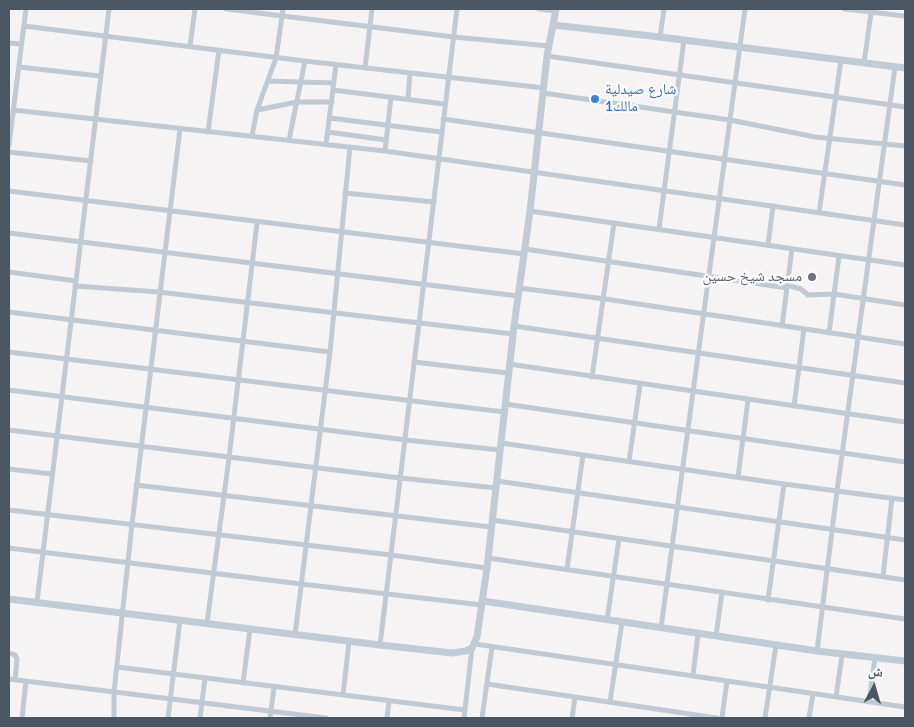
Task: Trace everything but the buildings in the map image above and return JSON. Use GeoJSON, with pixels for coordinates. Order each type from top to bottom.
{"type":"FeatureCollection","features":[{"type":"Feature","properties":{"kind":"main road"},"geometry":{"type":"LineString","coordinates":[[9,599],[349,642],[452,653],[466,651],[473,646],[483,603],[509,364],[530,211],[547,56],[556,10]]}},
{"type":"Feature","properties":{"kind":"main road"},"geometry":{"type":"LineString","coordinates":[[553,25],[905,68]]}},
{"type":"Feature","properties":{"kind":"main road"},"geometry":{"type":"LineString","coordinates":[[483,603],[817,651],[905,661]]}},
{"type":"Feature","properties":{"kind":"street"},"geometry":{"type":"LineString","coordinates":[[9,145],[26,9]]}},
{"type":"Feature","properties":{"kind":"street"},"geometry":{"type":"LineString","coordinates":[[37,602],[109,9]]}},
{"type":"Feature","properties":{"kind":"street"},"geometry":{"type":"LineString","coordinates":[[190,46],[195,9]]}},
{"type":"Feature","properties":{"kind":"street"},"geometry":{"type":"LineString","coordinates":[[226,9],[454,37],[549,46]]}},
{"type":"Feature","properties":{"kind":"street"},"geometry":{"type":"LineString","coordinates":[[252,136],[257,110],[276,58],[283,9]]}},
{"type":"Feature","properties":{"kind":"street"},"geometry":{"type":"LineString","coordinates":[[365,68],[372,9]]}},
{"type":"Feature","properties":{"kind":"street"},"geometry":{"type":"LineString","coordinates":[[380,645],[457,9]]}},
{"type":"Feature","properties":{"kind":"street"},"geometry":{"type":"LineString","coordinates":[[539,9],[556,10]]}},
{"type":"Feature","properties":{"kind":"street"},"geometry":{"type":"LineString","coordinates":[[660,37],[664,9]]}},
{"type":"Feature","properties":{"kind":"street"},"geometry":{"type":"LineString","coordinates":[[661,628],[745,9]]}},
{"type":"Feature","properties":{"kind":"street"},"geometry":{"type":"LineString","coordinates":[[844,9],[905,16]]}},
{"type":"Feature","properties":{"kind":"street"},"geometry":{"type":"LineString","coordinates":[[864,63],[871,13]]}},
{"type":"Feature","properties":{"kind":"street"},"geometry":{"type":"LineString","coordinates":[[24,26],[276,58],[448,77],[543,90],[830,138],[905,146]]}},
{"type":"Feature","properties":{"kind":"street"},"geometry":{"type":"LineString","coordinates":[[660,230],[684,40]]}},
{"type":"Feature","properties":{"kind":"street"},"geometry":{"type":"LineString","coordinates":[[9,43],[21,44]]}},
{"type":"Feature","properties":{"kind":"street"},"geometry":{"type":"LineString","coordinates":[[208,132],[219,50]]}},
{"type":"Feature","properties":{"kind":"street"},"geometry":{"type":"LineString","coordinates":[[547,56],[905,107]]}},
{"type":"Feature","properties":{"kind":"street"},"geometry":{"type":"LineString","coordinates":[[819,213],[841,60]]}},
{"type":"Feature","properties":{"kind":"street"},"geometry":{"type":"LineString","coordinates":[[289,140],[305,61]]}},
{"type":"Feature","properties":{"kind":"street"},"geometry":{"type":"LineString","coordinates":[[326,144],[336,65]]}},
{"type":"Feature","properties":{"kind":"street"},"geometry":{"type":"LineString","coordinates":[[19,67],[100,76]]}},
{"type":"Feature","properties":{"kind":"street"},"geometry":{"type":"LineString","coordinates":[[817,651],[847,414],[895,67]]}},
{"type":"Feature","properties":{"kind":"street"},"geometry":{"type":"LineString","coordinates":[[408,99],[410,73]]}},
{"type":"Feature","properties":{"kind":"street"},"geometry":{"type":"LineString","coordinates":[[268,81],[334,83]]}},
{"type":"Feature","properties":{"kind":"street"},"geometry":{"type":"LineString","coordinates":[[9,90],[16,91]]}},
{"type":"Feature","properties":{"kind":"street"},"geometry":{"type":"LineString","coordinates":[[333,90],[444,104]]}},
{"type":"Feature","properties":{"kind":"street"},"geometry":{"type":"LineString","coordinates":[[385,151],[391,97]]}},
{"type":"Feature","properties":{"kind":"street"},"geometry":{"type":"LineString","coordinates":[[257,110],[297,102],[332,102]]}},
{"type":"Feature","properties":{"kind":"street"},"geometry":{"type":"LineString","coordinates":[[13,110],[385,151],[905,225]]}},
{"type":"Feature","properties":{"kind":"street"},"geometry":{"type":"LineString","coordinates":[[330,118],[442,132]]}},
{"type":"Feature","properties":{"kind":"street"},"geometry":{"type":"LineString","coordinates":[[443,119],[824,175],[905,185]]}},
{"type":"Feature","properties":{"kind":"street"},"geometry":{"type":"LineString","coordinates":[[114,718],[114,692],[136,485],[180,129]]}},
{"type":"Feature","properties":{"kind":"street"},"geometry":{"type":"LineString","coordinates":[[328,132],[386,140]]}},
{"type":"Feature","properties":{"kind":"street"},"geometry":{"type":"LineString","coordinates":[[295,635],[335,313],[350,147]]}},
{"type":"Feature","properties":{"kind":"street"},"geometry":{"type":"LineString","coordinates":[[9,152],[91,161]]}},
{"type":"Feature","properties":{"kind":"street"},"geometry":{"type":"LineString","coordinates":[[9,192],[256,223],[609,262],[800,288],[808,295],[834,294],[905,305]]}},
{"type":"Feature","properties":{"kind":"street"},"geometry":{"type":"LineString","coordinates":[[346,193],[434,202]]}},
{"type":"Feature","properties":{"kind":"street"},"geometry":{"type":"LineString","coordinates":[[768,245],[773,206]]}},
{"type":"Feature","properties":{"kind":"street"},"geometry":{"type":"LineString","coordinates":[[530,211],[905,265]]}},
{"type":"Feature","properties":{"kind":"street"},"geometry":{"type":"LineString","coordinates":[[207,623],[244,340],[256,223]]}},
{"type":"Feature","properties":{"kind":"street"},"geometry":{"type":"LineString","coordinates":[[592,377],[614,223]]}},
{"type":"Feature","properties":{"kind":"street"},"geometry":{"type":"LineString","coordinates":[[9,233],[424,283],[604,299],[905,344]]}},
{"type":"Feature","properties":{"kind":"street"},"geometry":{"type":"LineString","coordinates":[[782,326],[792,249]]}},
{"type":"Feature","properties":{"kind":"street"},"geometry":{"type":"LineString","coordinates":[[829,333],[839,256]]}},
{"type":"Feature","properties":{"kind":"street"},"geometry":{"type":"LineString","coordinates":[[9,272],[76,284],[160,292],[419,323],[599,338],[905,383]]}},
{"type":"Feature","properties":{"kind":"street"},"geometry":{"type":"LineString","coordinates":[[9,312],[330,352]]}},
{"type":"Feature","properties":{"kind":"street"},"geometry":{"type":"LineString","coordinates":[[794,406],[804,329]]}},
{"type":"Feature","properties":{"kind":"street"},"geometry":{"type":"LineString","coordinates":[[9,352],[410,400],[505,408],[635,423],[905,462]]}},
{"type":"Feature","properties":{"kind":"street"},"geometry":{"type":"LineString","coordinates":[[414,362],[508,373]]}},
{"type":"Feature","properties":{"kind":"street"},"geometry":{"type":"LineString","coordinates":[[509,364],[640,385],[905,422]]}},
{"type":"Feature","properties":{"kind":"street"},"geometry":{"type":"LineString","coordinates":[[629,461],[640,385]]}},
{"type":"Feature","properties":{"kind":"street"},"geometry":{"type":"LineString","coordinates":[[9,390],[406,440],[583,455],[905,500]]}},
{"type":"Feature","properties":{"kind":"street"},"geometry":{"type":"LineString","coordinates":[[738,477],[748,400]]}},
{"type":"Feature","properties":{"kind":"street"},"geometry":{"type":"LineString","coordinates":[[9,430],[400,478],[578,493],[905,540]]}},
{"type":"Feature","properties":{"kind":"street"},"geometry":{"type":"LineString","coordinates":[[567,570],[583,455]]}},
{"type":"Feature","properties":{"kind":"street"},"geometry":{"type":"LineString","coordinates":[[9,469],[52,474]]}},
{"type":"Feature","properties":{"kind":"street"},"geometry":{"type":"LineString","coordinates":[[768,600],[784,484]]}},
{"type":"Feature","properties":{"kind":"street"},"geometry":{"type":"LineString","coordinates":[[136,485],[311,507],[572,532],[905,580]]}},
{"type":"Feature","properties":{"kind":"street"},"geometry":{"type":"LineString","coordinates":[[883,576],[892,498]]}},
{"type":"Feature","properties":{"kind":"street"},"geometry":{"type":"LineString","coordinates":[[9,510],[487,568]]}},
{"type":"Feature","properties":{"kind":"street"},"geometry":{"type":"LineString","coordinates":[[607,620],[618,539]]}},
{"type":"Feature","properties":{"kind":"street"},"geometry":{"type":"LineString","coordinates":[[9,548],[386,594],[483,603]]}},
{"type":"Feature","properties":{"kind":"street"},"geometry":{"type":"LineString","coordinates":[[488,558],[905,619]]}},
{"type":"Feature","properties":{"kind":"street"},"geometry":{"type":"LineString","coordinates":[[716,636],[722,592]]}},
{"type":"Feature","properties":{"kind":"street"},"geometry":{"type":"LineString","coordinates":[[168,718],[180,620]]}},
{"type":"Feature","properties":{"kind":"street"},"geometry":{"type":"LineString","coordinates":[[610,702],[622,622]]}},
{"type":"Feature","properties":{"kind":"street"},"geometry":{"type":"LineString","coordinates":[[243,683],[250,628]]}},
{"type":"Feature","properties":{"kind":"street"},"geometry":{"type":"LineString","coordinates":[[693,675],[698,634]]}},
{"type":"Feature","properties":{"kind":"street"},"geometry":{"type":"LineString","coordinates":[[343,695],[349,642]]}},
{"type":"Feature","properties":{"kind":"street"},"geometry":{"type":"LineString","coordinates":[[765,718],[776,645]]}},
{"type":"Feature","properties":{"kind":"street"},"geometry":{"type":"LineString","coordinates":[[464,718],[473,646],[616,664],[905,707]]}},
{"type":"Feature","properties":{"kind":"street"},"geometry":{"type":"LineString","coordinates":[[482,718],[492,647]]}},
{"type":"Feature","properties":{"kind":"street"},"geometry":{"type":"LineString","coordinates":[[9,653],[15,655],[17,659],[15,680]]}},
{"type":"Feature","properties":{"kind":"street"},"geometry":{"type":"LineString","coordinates":[[836,697],[842,654]]}},
{"type":"Feature","properties":{"kind":"street"},"geometry":{"type":"LineString","coordinates":[[870,702],[875,658]]}},
{"type":"Feature","properties":{"kind":"street"},"geometry":{"type":"LineString","coordinates":[[118,668],[465,710]]}},
{"type":"Feature","properties":{"kind":"street"},"geometry":{"type":"LineString","coordinates":[[200,718],[205,678]]}},
{"type":"Feature","properties":{"kind":"street"},"geometry":{"type":"LineString","coordinates":[[9,679],[326,718]]}},
{"type":"Feature","properties":{"kind":"street"},"geometry":{"type":"LineString","coordinates":[[722,718],[728,680]]}},
{"type":"Feature","properties":{"kind":"street"},"geometry":{"type":"LineString","coordinates":[[22,718],[26,681]]}},
{"type":"Feature","properties":{"kind":"street"},"geometry":{"type":"LineString","coordinates":[[487,684],[717,718]]}},
{"type":"Feature","properties":{"kind":"street"},"geometry":{"type":"LineString","coordinates":[[270,718],[274,687]]}},
{"type":"Feature","properties":{"kind":"street"},"geometry":{"type":"LineString","coordinates":[[809,718],[813,694]]}},
{"type":"Feature","properties":{"kind":"street"},"geometry":{"type":"LineString","coordinates":[[572,718],[575,697]]}},
{"type":"Feature","properties":{"kind":"street"},"geometry":{"type":"LineString","coordinates":[[387,718],[390,701]]}},
{"type":"Feature","properties":{"kind":"place","name":"شارع صيدلية مالك1"},"geometry":{"type":"Point","coordinates":[595,99]}},
{"type":"Feature","properties":{"kind":"place","name":"مسجد شيخ حسين"},"geometry":{"type":"Point","coordinates":[812,277]}}]}
